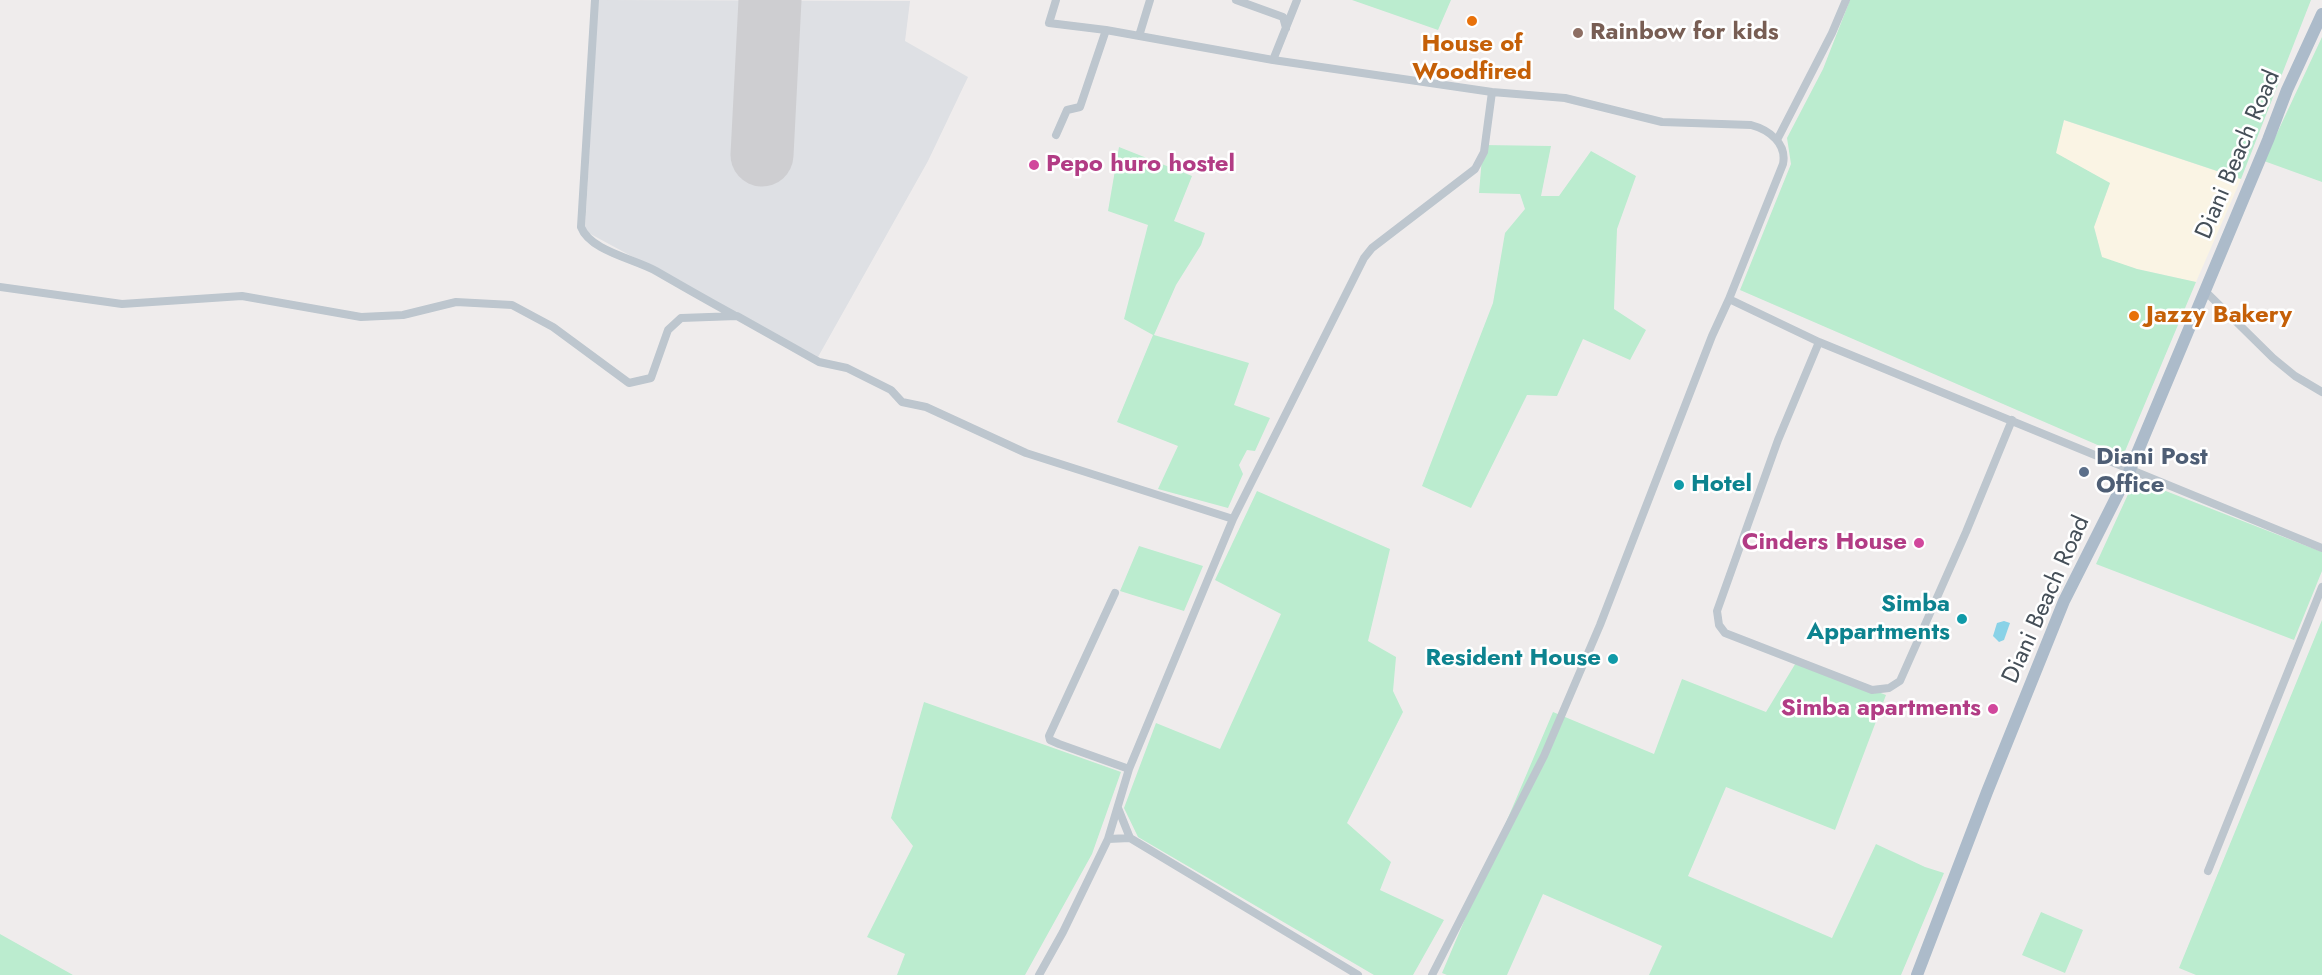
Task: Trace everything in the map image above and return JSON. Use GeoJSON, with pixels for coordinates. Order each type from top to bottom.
{"type":"FeatureCollection","features":[{"type":"Feature","properties":{"kind":"main road","name":"Diani Beach Road"},"geometry":{"type":"LineString","coordinates":[[1917,975],[2064,601],[2130,470],[2287,90],[2322,14]]}},
{"type":"Feature","properties":{"kind":"street"},"geometry":{"type":"LineString","coordinates":[[596,0],[581,227],[589,239],[620,256],[655,270],[681,287],[819,362],[847,369],[891,390],[902,402],[926,407],[1026,453],[1233,519]]}},
{"type":"Feature","properties":{"kind":"street"},"geometry":{"type":"LineString","coordinates":[[1056,0],[1049,23],[1106,30],[1273,60],[1492,92],[1588,102],[1662,122],[1751,125],[1762,128],[1777,140],[1784,151],[1783,164],[1712,336],[1600,625],[1544,756],[1432,975]]}},
{"type":"Feature","properties":{"kind":"street"},"geometry":{"type":"LineString","coordinates":[[1138,36],[1150,0]]}},
{"type":"Feature","properties":{"kind":"street"},"geometry":{"type":"LineString","coordinates":[[1236,0],[1283,17],[1286,29]]}},
{"type":"Feature","properties":{"kind":"street"},"geometry":{"type":"LineString","coordinates":[[1273,60],[1297,0]]}},
{"type":"Feature","properties":{"kind":"street"},"geometry":{"type":"LineString","coordinates":[[1777,140],[1832,33],[1846,0]]}},
{"type":"Feature","properties":{"kind":"street"},"geometry":{"type":"LineString","coordinates":[[1056,135],[1067,110],[1080,107],[1106,30]]}},
{"type":"Feature","properties":{"kind":"street"},"geometry":{"type":"LineString","coordinates":[[1038,975],[1063,932],[1108,839],[1129,769],[1233,519],[1364,258],[1372,248],[1481,162],[1492,92]]}},
{"type":"Feature","properties":{"kind":"street"},"geometry":{"type":"LineString","coordinates":[[0,287],[122,304],[242,296],[361,317],[403,315],[456,302],[513,304],[553,327],[628,383],[651,378],[668,330],[681,318],[737,316]]}},
{"type":"Feature","properties":{"kind":"street"},"geometry":{"type":"LineString","coordinates":[[2205,291],[2273,358],[2295,376],[2322,392]]}},
{"type":"Feature","properties":{"kind":"street"},"geometry":{"type":"LineString","coordinates":[[1729,299],[1819,342],[2322,548]]}},
{"type":"Feature","properties":{"kind":"street"},"geometry":{"type":"LineString","coordinates":[[1819,342],[1778,440],[1717,611],[1719,625],[1725,633],[1872,690],[1889,688],[1900,681],[1966,532],[2012,420]]}},
{"type":"Feature","properties":{"kind":"street"},"geometry":{"type":"LineString","coordinates":[[2208,871],[2322,587]]}},
{"type":"Feature","properties":{"kind":"street"},"geometry":{"type":"LineString","coordinates":[[1115,593],[1049,735],[1050,740],[1059,744],[1129,769]]}},
{"type":"Feature","properties":{"kind":"street"},"geometry":{"type":"LineString","coordinates":[[1118,808],[1130,838]]}},
{"type":"Feature","properties":{"kind":"street"},"geometry":{"type":"LineString","coordinates":[[1108,839],[1130,838],[1358,975]]}},
{"type":"Feature","properties":{"kind":"shaded area"},"geometry":{"type":"Polygon","coordinates":[[[598,0],[910,1],[905,41],[968,77],[928,161],[818,357],[585,231],[598,0]]]}},
{"type":"Feature","properties":{"kind":"shaded area"},"geometry":{"type":"Polygon","coordinates":[[[2064,120],[2241,179],[2196,282],[2137,269],[2102,258],[2094,227],[2110,183],[2055,153],[2064,120]]]}},
{"type":"Feature","properties":{"kind":"green space"},"geometry":{"type":"Polygon","coordinates":[[[1352,0],[1451,0],[1438,30],[1352,0]]]}},
{"type":"Feature","properties":{"kind":"green space"},"geometry":{"type":"Polygon","coordinates":[[[1850,0],[2311,0],[2241,179],[2064,120],[2056,153],[2110,183],[2094,227],[2102,257],[2137,269],[2196,282],[2123,456],[1740,290],[1791,164],[1787,138],[1823,69],[1850,0]]]}},
{"type":"Feature","properties":{"kind":"green space"},"geometry":{"type":"Polygon","coordinates":[[[2322,37],[2322,182],[2264,161],[2322,37]]]}},
{"type":"Feature","properties":{"kind":"green space"},"geometry":{"type":"Polygon","coordinates":[[[1483,145],[1551,146],[1541,196],[1559,196],[1591,151],[1636,176],[1617,229],[1614,309],[1646,330],[1630,360],[1583,339],[1557,396],[1527,395],[1471,508],[1422,486],[1493,303],[1505,233],[1525,209],[1520,194],[1479,193],[1483,145]]]}},
{"type":"Feature","properties":{"kind":"green space"},"geometry":{"type":"Polygon","coordinates":[[[1119,147],[1192,176],[1174,221],[1205,233],[1201,245],[1176,285],[1154,335],[1249,363],[1234,405],[1270,418],[1255,451],[1247,450],[1239,465],[1243,474],[1228,508],[1158,489],[1178,446],[1117,422],[1153,335],[1124,319],[1148,225],[1108,211],[1119,147]]]}},
{"type":"Feature","properties":{"kind":"green space"},"geometry":{"type":"Polygon","coordinates":[[[2135,479],[2322,552],[2322,571],[2294,640],[2096,564],[2135,479]]]}},
{"type":"Feature","properties":{"kind":"green space"},"geometry":{"type":"Polygon","coordinates":[[[1257,491],[1390,549],[1368,641],[1396,657],[1393,691],[1403,712],[1347,823],[1391,862],[1380,890],[1444,920],[1413,975],[1374,975],[1138,837],[1124,808],[1156,723],[1220,749],[1281,614],[1215,580],[1257,491]]]}},
{"type":"Feature","properties":{"kind":"green space"},"geometry":{"type":"Polygon","coordinates":[[[1139,546],[1203,566],[1184,611],[1120,591],[1139,546]]]}},
{"type":"Feature","properties":{"kind":"green space"},"geometry":{"type":"Polygon","coordinates":[[[2322,620],[2322,975],[2196,975],[2179,968],[2322,620]]]}},
{"type":"Feature","properties":{"kind":"green space"},"geometry":{"type":"Polygon","coordinates":[[[1797,661],[1886,695],[1835,830],[1726,787],[1688,876],[1832,938],[1876,844],[1925,867],[1944,873],[1901,975],[1649,975],[1662,946],[1543,894],[1507,975],[1447,975],[1442,973],[1553,712],[1654,754],[1682,679],[1766,712],[1797,661]]]}},
{"type":"Feature","properties":{"kind":"green space"},"geometry":{"type":"Polygon","coordinates":[[[924,702],[1121,772],[1092,854],[1025,975],[897,975],[905,954],[867,937],[913,846],[891,818],[924,702]]]}},
{"type":"Feature","properties":{"kind":"green space"},"geometry":{"type":"Polygon","coordinates":[[[2041,912],[2083,930],[2065,973],[2022,955],[2041,912]]]}},
{"type":"Feature","properties":{"kind":"green space"},"geometry":{"type":"Polygon","coordinates":[[[0,934],[73,975],[0,975],[0,934]]]}},
{"type":"Feature","properties":{"kind":"water"},"geometry":{"type":"Polygon","coordinates":[[[2004,621],[2010,623],[2004,640],[1999,642],[1993,636],[1997,623],[2004,621]]]}},
{"type":"Feature","properties":{"kind":"runway"},"geometry":{"type":"LineString","coordinates":[[762,155],[770,0]]}},
{"type":"Feature","properties":{"kind":"place","name":"House of Woodfired"},"geometry":{"type":"Point","coordinates":[1472,21]}},
{"type":"Feature","properties":{"kind":"place","name":"Rainbow for kids"},"geometry":{"type":"Point","coordinates":[1578,33]}},
{"type":"Feature","properties":{"kind":"place","name":"Pepo huro hostel"},"geometry":{"type":"Point","coordinates":[1034,165]}},
{"type":"Feature","properties":{"kind":"place","name":"Jazzy Bakery"},"geometry":{"type":"Point","coordinates":[2134,316]}},
{"type":"Feature","properties":{"kind":"place","name":"Diani Post Office"},"geometry":{"type":"Point","coordinates":[2084,472]}},
{"type":"Feature","properties":{"kind":"place","name":"Hotel"},"geometry":{"type":"Point","coordinates":[1679,485]}},
{"type":"Feature","properties":{"kind":"place","name":"Cinders House"},"geometry":{"type":"Point","coordinates":[1919,543]}},
{"type":"Feature","properties":{"kind":"place","name":"Simba Appartments"},"geometry":{"type":"Point","coordinates":[1962,619]}},
{"type":"Feature","properties":{"kind":"place","name":"Resident House"},"geometry":{"type":"Point","coordinates":[1613,659]}},
{"type":"Feature","properties":{"kind":"place","name":"Simba apartments"},"geometry":{"type":"Point","coordinates":[1993,709]}}]}
